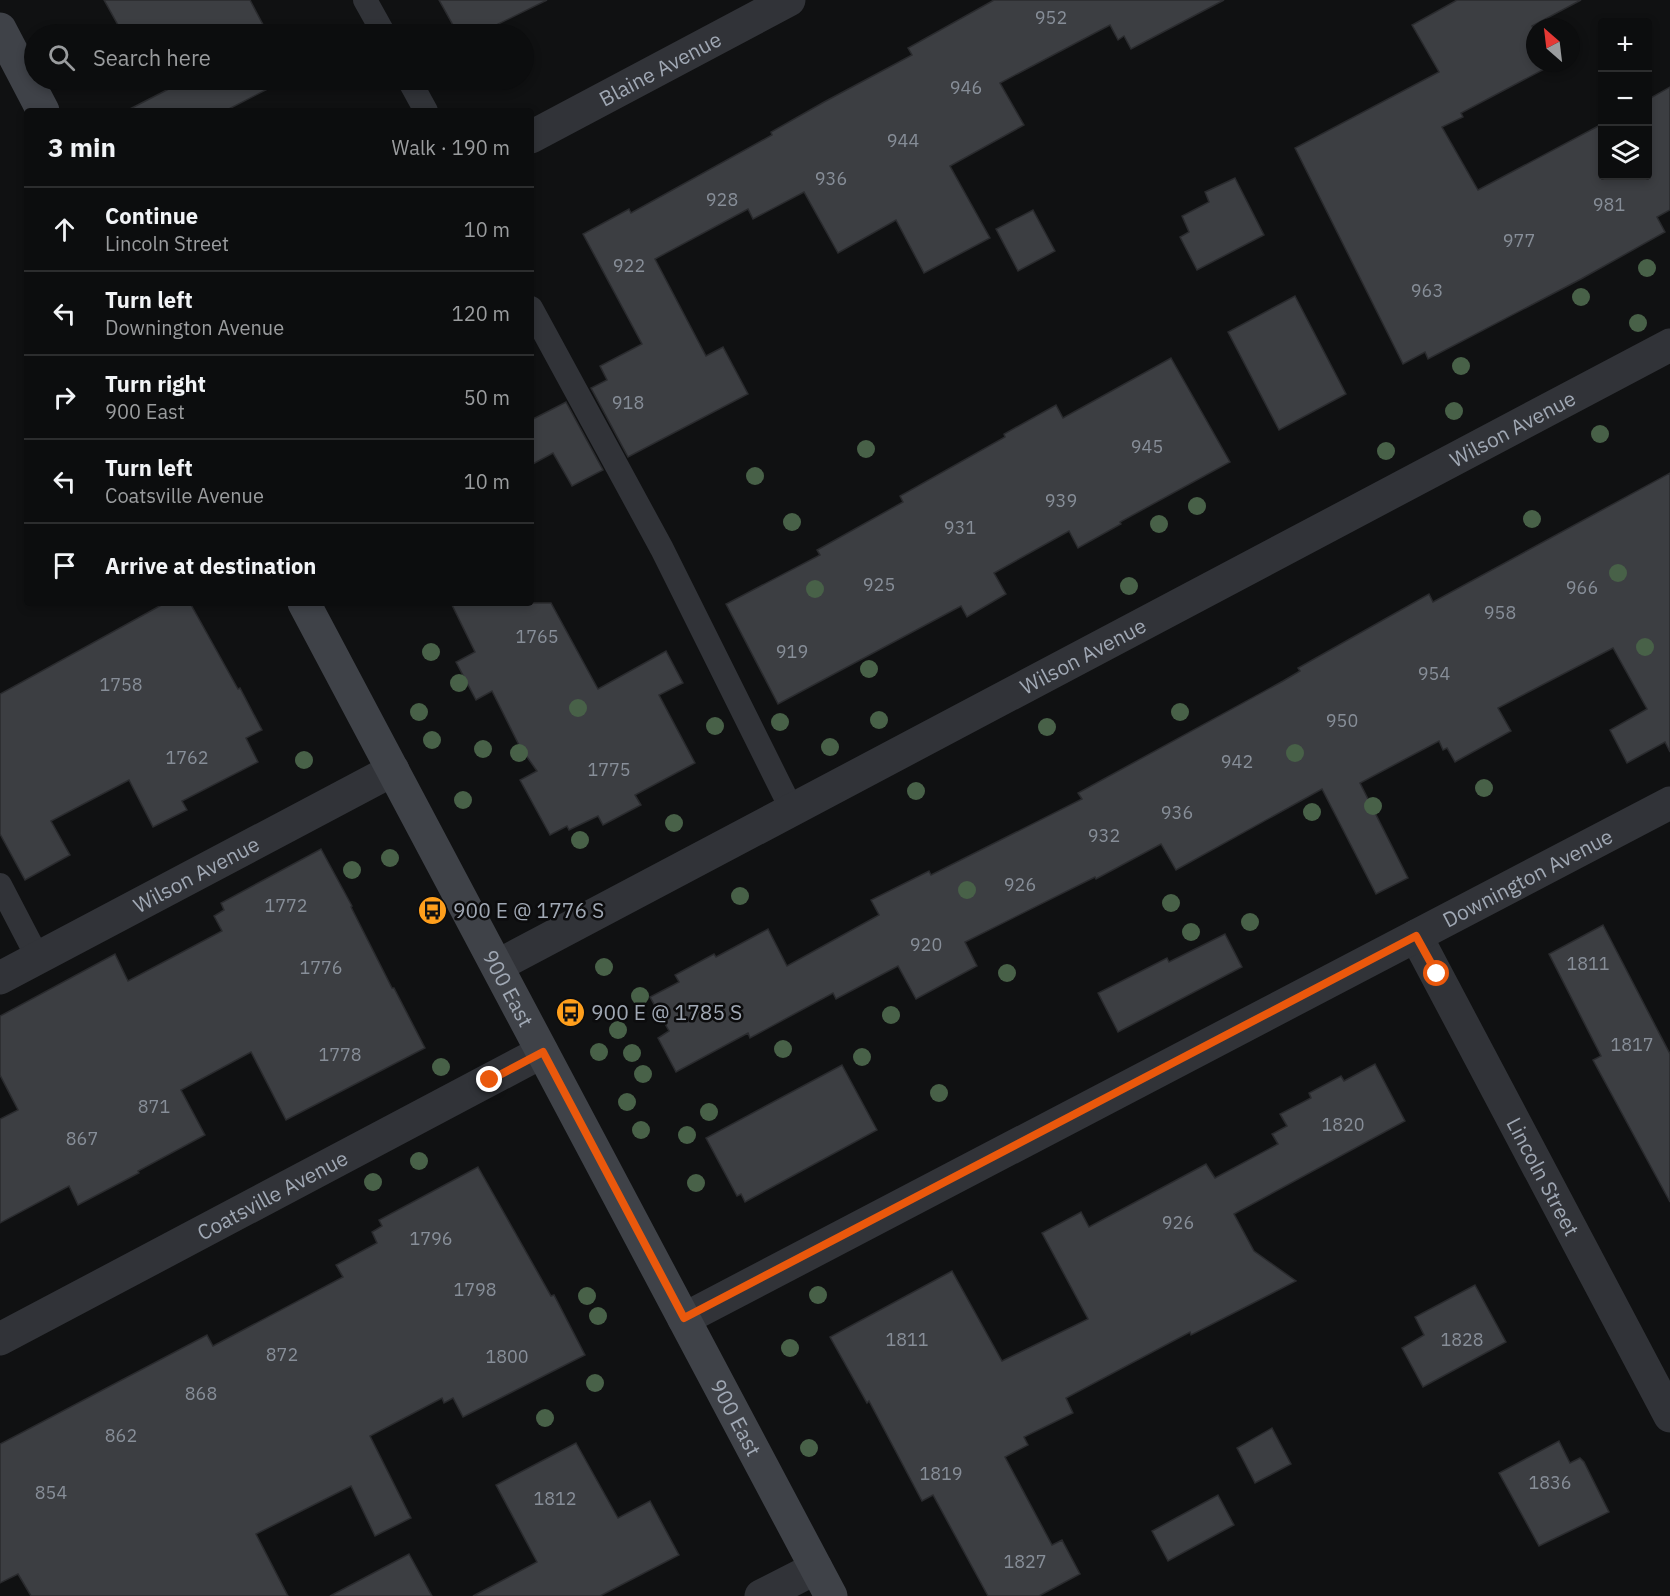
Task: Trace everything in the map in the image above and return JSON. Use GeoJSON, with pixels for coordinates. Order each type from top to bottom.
{"type":"FeatureCollection","features":[{"type":"Feature","properties":{"kind":"street","name":"Blaine Avenue"},"geometry":{"type":"LineString","coordinates":[[534,135],[789,0]]}},
{"type":"Feature","properties":{"kind":"street"},"geometry":{"type":"LineString","coordinates":[[0,29],[24,75]]}},
{"type":"Feature","properties":{"kind":"street"},"geometry":{"type":"LineString","coordinates":[[32,90],[41,108]]}},
{"type":"Feature","properties":{"kind":"street","name":"Wilson Avenue"},"geometry":{"type":"LineString","coordinates":[[497,966],[1670,345]]}},
{"type":"Feature","properties":{"kind":"street","name":"900 East"},"geometry":{"type":"LineString","coordinates":[[306,606],[831,1596]]}},
{"type":"Feature","properties":{"kind":"street","name":"Wilson Avenue"},"geometry":{"type":"LineString","coordinates":[[0,978],[393,770]]}},
{"type":"Feature","properties":{"kind":"street","name":"Downington Avenue"},"geometry":{"type":"LineString","coordinates":[[684,1318],[1670,803]]}},
{"type":"Feature","properties":{"kind":"street","name":"Lincoln Street"},"geometry":{"type":"LineString","coordinates":[[1416,936],[1670,1416]]}},
{"type":"Feature","properties":{"kind":"street","name":"Coatsville Avenue"},"geometry":{"type":"LineString","coordinates":[[0,1339],[543,1052]]}},
{"type":"Feature","properties":{"kind":"street"},"geometry":{"type":"LineString","coordinates":[[761,1596],[816,1568]]}},
{"type":"Feature","properties":{"kind":"lane"},"geometry":{"type":"LineString","coordinates":[[365,0],[378,24]]}},
{"type":"Feature","properties":{"kind":"lane"},"geometry":{"type":"LineString","coordinates":[[414,90],[424,108]]}},
{"type":"Feature","properties":{"kind":"lane"},"geometry":{"type":"LineString","coordinates":[[534,314],[662,549],[792,810]]}},
{"type":"Feature","properties":{"kind":"lane"},"geometry":{"type":"LineString","coordinates":[[0,885],[38,958]]}},
{"type":"Feature","properties":{"kind":"building"},"geometry":{"type":"Polygon","coordinates":[[[104,0],[250,0],[263,24],[117,24],[104,0]]]}},
{"type":"Feature","properties":{"kind":"building"},"geometry":{"type":"Polygon","coordinates":[[[439,0],[547,0],[498,24],[452,24],[439,0]]]}},
{"type":"Feature","properties":{"kind":"building"},"geometry":{"type":"Polygon","coordinates":[[[994,0],[1224,0],[1131,49],[1124,36],[1118,40],[1110,25],[1000,83],[1024,125],[950,166],[990,238],[924,273],[896,220],[838,253],[804,192],[753,219],[748,209],[655,259],[706,356],[723,347],[748,394],[628,457],[591,388],[607,380],[600,366],[642,344],[583,234],[629,209],[631,213],[772,135],[771,132],[912,55],[908,48],[994,0]]]}},
{"type":"Feature","properties":{"kind":"building"},"geometry":{"type":"Polygon","coordinates":[[[1457,0],[1581,0],[1547,18],[1526,18],[1526,72],[1539,72],[1461,113],[1463,117],[1442,127],[1478,190],[1598,126],[1598,180],[1652,180],[1652,97],[1670,87],[1670,210],[1657,217],[1665,232],[1428,359],[1425,352],[1403,364],[1295,148],[1439,72],[1412,25],[1457,0]]]}},
{"type":"Feature","properties":{"kind":"building"},"geometry":{"type":"Polygon","coordinates":[[[167,90],[266,90],[231,108],[132,108],[167,90]]]}},
{"type":"Feature","properties":{"kind":"building"},"geometry":{"type":"Polygon","coordinates":[[[1235,178],[1264,235],[1197,270],[1180,237],[1189,232],[1182,216],[1209,202],[1205,192],[1235,178]]]}},
{"type":"Feature","properties":{"kind":"building"},"geometry":{"type":"Polygon","coordinates":[[[1033,210],[1055,251],[1018,271],[996,229],[1033,210]]]}},
{"type":"Feature","properties":{"kind":"building"},"geometry":{"type":"Polygon","coordinates":[[[1295,296],[1346,394],[1279,430],[1228,332],[1295,296]]]}},
{"type":"Feature","properties":{"kind":"building"},"geometry":{"type":"Polygon","coordinates":[[[1171,358],[1230,462],[1120,522],[1121,524],[1078,548],[1069,531],[994,573],[1006,594],[967,617],[961,606],[778,704],[726,604],[820,555],[817,550],[903,502],[900,496],[1005,437],[1004,434],[1056,405],[1063,418],[1171,358]]]}},
{"type":"Feature","properties":{"kind":"building"},"geometry":{"type":"Polygon","coordinates":[[[566,402],[603,470],[572,486],[553,453],[534,463],[534,418],[566,402]]]}},
{"type":"Feature","properties":{"kind":"building"},"geometry":{"type":"Polygon","coordinates":[[[1670,473],[1670,752],[1665,742],[1627,763],[1610,730],[1647,709],[1613,648],[1498,708],[1511,731],[1455,762],[1447,748],[1443,750],[1439,741],[1360,783],[1408,878],[1376,894],[1322,789],[1176,870],[1161,844],[1096,879],[1095,877],[965,942],[977,966],[916,999],[898,966],[836,999],[833,993],[750,1038],[748,1033],[676,1072],[658,1038],[669,1031],[650,997],[679,982],[675,975],[714,954],[716,957],[768,929],[787,966],[879,915],[871,900],[929,871],[931,875],[1082,799],[1078,793],[1283,681],[1300,671],[1298,668],[1429,594],[1433,602],[1670,473]]]}},
{"type":"Feature","properties":{"kind":"building"},"geometry":{"type":"Polygon","coordinates":[[[534,603],[551,603],[598,689],[666,651],[683,683],[659,695],[695,763],[635,795],[641,805],[603,825],[598,816],[569,830],[567,826],[550,835],[520,780],[537,771],[520,747],[492,691],[476,700],[456,662],[475,652],[452,606],[534,606],[534,603]]]}},
{"type":"Feature","properties":{"kind":"building"},"geometry":{"type":"Polygon","coordinates":[[[160,606],[192,606],[262,730],[246,738],[258,762],[182,801],[187,810],[153,827],[129,780],[51,821],[70,855],[25,880],[0,834],[0,694],[160,606]]]}},
{"type":"Feature","properties":{"kind":"building"},"geometry":{"type":"Polygon","coordinates":[[[321,849],[425,1048],[286,1120],[251,1052],[181,1090],[205,1135],[78,1205],[69,1186],[0,1223],[0,1119],[18,1110],[0,1075],[0,1016],[115,954],[128,981],[222,931],[214,916],[224,910],[221,903],[321,849]]]}},
{"type":"Feature","properties":{"kind":"building"},"geometry":{"type":"Polygon","coordinates":[[[1603,925],[1670,1054],[1670,1202],[1593,1060],[1601,1056],[1549,954],[1603,925]]]}},
{"type":"Feature","properties":{"kind":"building"},"geometry":{"type":"Polygon","coordinates":[[[1225,934],[1242,967],[1118,1032],[1098,993],[1167,958],[1169,962],[1225,934]]]}},
{"type":"Feature","properties":{"kind":"building"},"geometry":{"type":"Polygon","coordinates":[[[1375,1064],[1405,1121],[1234,1214],[1254,1251],[1296,1281],[1191,1335],[1190,1332],[1066,1398],[1073,1413],[1024,1437],[1028,1445],[1005,1457],[1052,1545],[1062,1540],[1080,1574],[1039,1596],[988,1596],[933,1495],[922,1501],[869,1401],[867,1403],[830,1337],[952,1271],[1002,1361],[1088,1319],[1042,1233],[1081,1212],[1089,1227],[1206,1164],[1215,1178],[1278,1144],[1272,1134],[1287,1126],[1280,1114],[1311,1098],[1309,1093],[1341,1076],[1344,1081],[1375,1064]]]}},
{"type":"Feature","properties":{"kind":"building"},"geometry":{"type":"Polygon","coordinates":[[[842,1065],[877,1130],[745,1202],[741,1194],[737,1196],[706,1138],[842,1065]]]}},
{"type":"Feature","properties":{"kind":"building"},"geometry":{"type":"Polygon","coordinates":[[[478,1167],[551,1296],[554,1295],[585,1355],[463,1417],[453,1398],[444,1403],[442,1398],[370,1436],[411,1518],[375,1536],[351,1486],[256,1534],[288,1596],[31,1596],[18,1574],[0,1583],[0,1444],[207,1335],[213,1346],[343,1277],[336,1265],[377,1243],[372,1232],[382,1226],[379,1220],[478,1167]]]}},
{"type":"Feature","properties":{"kind":"building"},"geometry":{"type":"Polygon","coordinates":[[[1475,1285],[1506,1342],[1423,1387],[1402,1348],[1424,1335],[1415,1317],[1475,1285]]]}},
{"type":"Feature","properties":{"kind":"building"},"geometry":{"type":"Polygon","coordinates":[[[1272,1428],[1291,1464],[1255,1483],[1237,1448],[1272,1428]]]}},
{"type":"Feature","properties":{"kind":"building"},"geometry":{"type":"Polygon","coordinates":[[[1559,1441],[1570,1463],[1580,1458],[1584,1462],[1609,1512],[1539,1546],[1499,1473],[1559,1441]]]}},
{"type":"Feature","properties":{"kind":"building"},"geometry":{"type":"Polygon","coordinates":[[[576,1443],[618,1518],[650,1501],[679,1555],[600,1596],[473,1596],[537,1562],[496,1485],[576,1443]]]}},
{"type":"Feature","properties":{"kind":"building"},"geometry":{"type":"Polygon","coordinates":[[[1218,1495],[1234,1525],[1168,1561],[1152,1531],[1218,1495]]]}},
{"type":"Feature","properties":{"kind":"building"},"geometry":{"type":"Polygon","coordinates":[[[409,1554],[432,1596],[330,1596],[409,1554]]]}},
{"type":"Feature","properties":{"kind":"place","name":"900 E @ 1776 S"},"geometry":{"type":"Point","coordinates":[432,910]}},
{"type":"Feature","properties":{"kind":"place","name":"900 E @ 1785 S"},"geometry":{"type":"Point","coordinates":[570,1012]}},
{"type":"Feature","properties":{"kind":"route"},"geometry":{"type":"LineString","coordinates":[[490,1080],[543,1052],[684,1318],[1416,936],[1437,974]]}}]}
